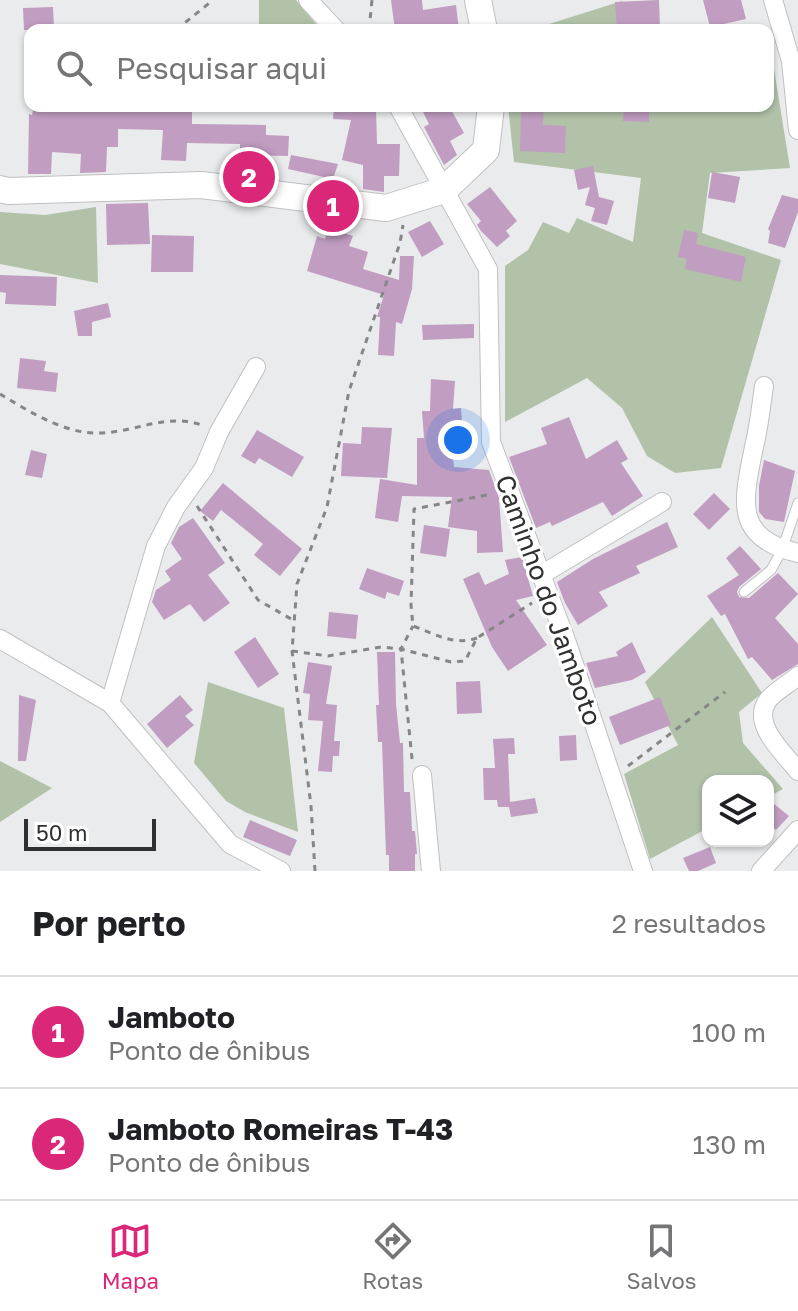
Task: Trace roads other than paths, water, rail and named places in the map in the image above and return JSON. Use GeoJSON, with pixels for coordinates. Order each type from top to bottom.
{"type":"FeatureCollection","features":[{"type":"Feature","properties":{"kind":"main road"},"geometry":{"type":"LineString","coordinates":[[478,0],[483,24]]}},
{"type":"Feature","properties":{"kind":"main road"},"geometry":{"type":"LineString","coordinates":[[0,189],[201,185],[386,208],[444,190],[486,150],[490,112]]}},
{"type":"Feature","properties":{"kind":"street"},"geometry":{"type":"LineString","coordinates":[[308,0],[330,24]]}},
{"type":"Feature","properties":{"kind":"street"},"geometry":{"type":"LineString","coordinates":[[773,0],[791,61],[798,130]]}},
{"type":"Feature","properties":{"kind":"street","name":"Caminho do Jamboto"},"geometry":{"type":"LineString","coordinates":[[401,112],[488,269],[491,442],[548,593],[643,871]]}},
{"type":"Feature","properties":{"kind":"street"},"geometry":{"type":"LineString","coordinates":[[110,703],[156,546],[176,507],[204,468],[219,432],[256,367]]}},
{"type":"Feature","properties":{"kind":"street"},"geometry":{"type":"LineString","coordinates":[[764,386],[745,491],[746,517],[756,535],[790,551]]}},
{"type":"Feature","properties":{"kind":"street"},"geometry":{"type":"LineString","coordinates":[[541,575],[662,502]]}},
{"type":"Feature","properties":{"kind":"street"},"geometry":{"type":"LineString","coordinates":[[0,639],[110,703],[230,844],[281,871]]}},
{"type":"Feature","properties":{"kind":"street"},"geometry":{"type":"LineString","coordinates":[[798,676],[769,698],[763,711],[763,721],[798,771]]}},
{"type":"Feature","properties":{"kind":"street"},"geometry":{"type":"LineString","coordinates":[[422,778],[431,871]]}},
{"type":"Feature","properties":{"kind":"street"},"geometry":{"type":"LineString","coordinates":[[761,871],[798,830]]}},
{"type":"Feature","properties":{"kind":"lane"},"geometry":{"type":"LineString","coordinates":[[744,592],[790,551],[798,503]]}},
{"type":"Feature","properties":{"kind":"place","name":"Jamboto Romeiras T-43"},"geometry":{"type":"Point","coordinates":[249,177]}},
{"type":"Feature","properties":{"kind":"place","name":"Jamboto"},"geometry":{"type":"Point","coordinates":[333,206]}}]}
